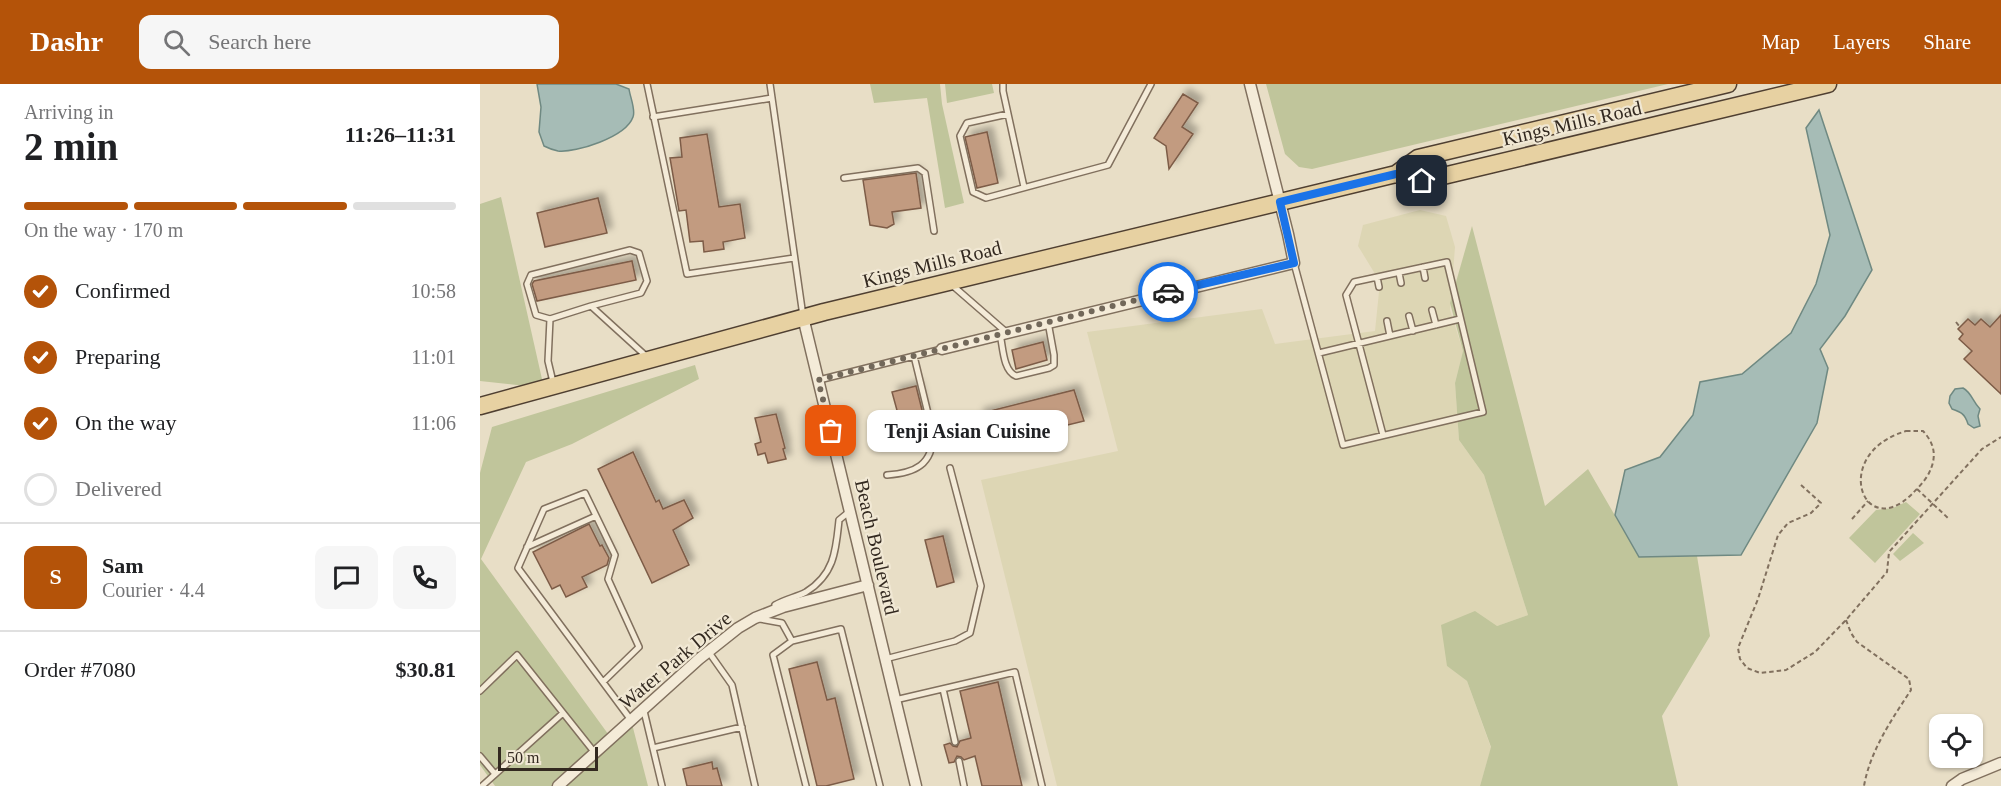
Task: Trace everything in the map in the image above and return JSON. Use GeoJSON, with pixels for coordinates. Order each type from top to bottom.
{"type":"FeatureCollection","features":[{"type":"Feature","properties":{"kind":"main road","name":"Kings Mills Road"},"geometry":{"type":"LineString","coordinates":[[480,406],[803,317],[1396,174],[1418,158],[1728,84]]}},
{"type":"Feature","properties":{"kind":"main road","name":"Kings Mills Road"},"geometry":{"type":"LineString","coordinates":[[1396,174],[1422,181],[1828,84]]}},
{"type":"Feature","properties":{"kind":"street"},"geometry":{"type":"LineString","coordinates":[[942,349],[1294,263],[1250,84]]}},
{"type":"Feature","properties":{"kind":"street","name":"Beach Boulevard"},"geometry":{"type":"LineString","coordinates":[[803,317],[915,786]]}},
{"type":"Feature","properties":{"kind":"street","name":"Water Park Drive"},"geometry":{"type":"LineString","coordinates":[[558,786],[708,651],[738,628],[755,618],[783,607],[868,585]]}},
{"type":"Feature","properties":{"kind":"street"},"geometry":{"type":"LineString","coordinates":[[1952,786],[1962,779],[2001,763]]}},
{"type":"Feature","properties":{"kind":"lane"},"geometry":{"type":"LineString","coordinates":[[647,84],[687,274],[794,258]]}},
{"type":"Feature","properties":{"kind":"lane"},"geometry":{"type":"LineString","coordinates":[[770,84],[803,317]]}},
{"type":"Feature","properties":{"kind":"lane"},"geometry":{"type":"LineString","coordinates":[[1003,84],[1024,187]]}},
{"type":"Feature","properties":{"kind":"lane"},"geometry":{"type":"LineString","coordinates":[[1008,114],[967,123],[960,136],[973,192],[986,198],[1108,165],[1150,84]]}},
{"type":"Feature","properties":{"kind":"lane"},"geometry":{"type":"LineString","coordinates":[[653,117],[772,98]]}},
{"type":"Feature","properties":{"kind":"lane"},"geometry":{"type":"LineString","coordinates":[[844,178],[918,168],[925,173],[934,231]]}},
{"type":"Feature","properties":{"kind":"lane"},"geometry":{"type":"LineString","coordinates":[[630,250],[639,254],[647,281],[641,293],[591,306],[550,318],[536,315],[527,284],[531,275],[630,250]]}},
{"type":"Feature","properties":{"kind":"lane"},"geometry":{"type":"LineString","coordinates":[[1294,263],[1343,445],[1483,412],[1447,262],[1354,282],[1346,295],[1383,435]]}},
{"type":"Feature","properties":{"kind":"lane"},"geometry":{"type":"LineString","coordinates":[[1423,267],[1425,278]]}},
{"type":"Feature","properties":{"kind":"lane"},"geometry":{"type":"LineString","coordinates":[[1399,273],[1401,283]]}},
{"type":"Feature","properties":{"kind":"lane"},"geometry":{"type":"LineString","coordinates":[[1377,277],[1379,287]]}},
{"type":"Feature","properties":{"kind":"lane"},"geometry":{"type":"LineString","coordinates":[[949,282],[1003,334],[1007,368],[1011,374],[1016,376],[1054,365],[1048,322]]}},
{"type":"Feature","properties":{"kind":"lane"},"geometry":{"type":"LineString","coordinates":[[591,306],[650,359]]}},
{"type":"Feature","properties":{"kind":"lane"},"geometry":{"type":"LineString","coordinates":[[1432,310],[1436,325]]}},
{"type":"Feature","properties":{"kind":"lane"},"geometry":{"type":"LineString","coordinates":[[1409,316],[1413,331]]}},
{"type":"Feature","properties":{"kind":"lane"},"geometry":{"type":"LineString","coordinates":[[550,318],[548,362],[554,386]]}},
{"type":"Feature","properties":{"kind":"lane"},"geometry":{"type":"LineString","coordinates":[[1319,353],[1460,319]]}},
{"type":"Feature","properties":{"kind":"lane"},"geometry":{"type":"LineString","coordinates":[[1387,321],[1390,336]]}},
{"type":"Feature","properties":{"kind":"lane"},"geometry":{"type":"LineString","coordinates":[[818,380],[942,349]]}},
{"type":"Feature","properties":{"kind":"lane"},"geometry":{"type":"LineString","coordinates":[[887,475],[915,470],[924,463],[933,446],[933,434],[915,356]]}},
{"type":"Feature","properties":{"kind":"lane"},"geometry":{"type":"LineString","coordinates":[[885,659],[956,641],[970,633],[981,586],[950,468]]}},
{"type":"Feature","properties":{"kind":"lane"},"geometry":{"type":"LineString","coordinates":[[603,682],[639,647],[608,579],[615,555],[585,493],[544,509],[518,568],[631,720]]}},
{"type":"Feature","properties":{"kind":"lane"},"geometry":{"type":"LineString","coordinates":[[755,618],[784,600],[806,592],[825,575],[835,555],[839,520],[850,511]]}},
{"type":"Feature","properties":{"kind":"lane"},"geometry":{"type":"LineString","coordinates":[[527,547],[596,516]]}},
{"type":"Feature","properties":{"kind":"lane"},"geometry":{"type":"LineString","coordinates":[[755,618],[782,623],[792,641]]}},
{"type":"Feature","properties":{"kind":"lane"},"geometry":{"type":"LineString","coordinates":[[806,786],[773,655],[792,641],[841,629],[879,786]]}},
{"type":"Feature","properties":{"kind":"lane"},"geometry":{"type":"LineString","coordinates":[[708,651],[732,685],[755,786]]}},
{"type":"Feature","properties":{"kind":"lane"},"geometry":{"type":"LineString","coordinates":[[480,691],[517,655],[595,753]]}},
{"type":"Feature","properties":{"kind":"lane"},"geometry":{"type":"LineString","coordinates":[[895,700],[1015,672],[1042,786]]}},
{"type":"Feature","properties":{"kind":"lane"},"geometry":{"type":"LineString","coordinates":[[943,689],[955,742]]}},
{"type":"Feature","properties":{"kind":"lane"},"geometry":{"type":"LineString","coordinates":[[643,709],[662,786]]}},
{"type":"Feature","properties":{"kind":"lane"},"geometry":{"type":"LineString","coordinates":[[482,786],[563,713]]}},
{"type":"Feature","properties":{"kind":"lane"},"geometry":{"type":"LineString","coordinates":[[653,748],[742,727]]}},
{"type":"Feature","properties":{"kind":"lane"},"geometry":{"type":"LineString","coordinates":[[480,756],[495,774]]}},
{"type":"Feature","properties":{"kind":"lane"},"geometry":{"type":"LineString","coordinates":[[959,761],[964,786]]}},
{"type":"Feature","properties":{"kind":"path"},"geometry":{"type":"LineString","coordinates":[[1956,321],[1960,327]]}},
{"type":"Feature","properties":{"kind":"path"},"geometry":{"type":"LineString","coordinates":[[1906,431],[1923,431],[1932,441],[1934,456],[1929,474],[1917,489],[1903,502],[1888,508],[1873,506],[1863,497],[1860,483],[1861,467],[1872,452],[1888,438],[1906,431]]}},
{"type":"Feature","properties":{"kind":"path"},"geometry":{"type":"LineString","coordinates":[[1801,485],[1821,503],[1811,513],[1788,523],[1778,535],[1758,599],[1738,648],[1740,659],[1747,668],[1760,673],[1786,670],[1815,652],[1887,572],[1889,552],[1982,449],[2001,437]]}},
{"type":"Feature","properties":{"kind":"path"},"geometry":{"type":"LineString","coordinates":[[1917,489],[1948,518]]}},
{"type":"Feature","properties":{"kind":"path"},"geometry":{"type":"LineString","coordinates":[[1852,519],[1868,501]]}},
{"type":"Feature","properties":{"kind":"path"},"geometry":{"type":"LineString","coordinates":[[1846,620],[1857,642],[1909,678],[1911,690],[1889,725],[1866,771],[1864,786]]}},
{"type":"Feature","properties":{"kind":"shaded area"},"geometry":{"type":"Polygon","coordinates":[[[1420,210],[1446,216],[1455,247],[1450,310],[1463,351],[1455,383],[1459,440],[1484,475],[1528,615],[1497,626],[1447,666],[1467,681],[1491,748],[1480,786],[1057,786],[981,480],[1118,451],[1087,332],[1262,309],[1275,344],[1375,331],[1380,282],[1358,246],[1363,225],[1420,210]]]}},
{"type":"Feature","properties":{"kind":"green space"},"geometry":{"type":"Polygon","coordinates":[[[870,84],[940,84],[942,104],[964,203],[945,208],[927,98],[874,103],[870,84]]]}},
{"type":"Feature","properties":{"kind":"green space"},"geometry":{"type":"Polygon","coordinates":[[[945,84],[992,84],[994,93],[947,103],[945,84]]]}},
{"type":"Feature","properties":{"kind":"green space"},"geometry":{"type":"Polygon","coordinates":[[[1266,84],[1668,84],[1312,169],[1299,167],[1285,154],[1266,84]]]}},
{"type":"Feature","properties":{"kind":"green space"},"geometry":{"type":"Polygon","coordinates":[[[501,197],[544,388],[480,381],[480,204],[501,197]]]}},
{"type":"Feature","properties":{"kind":"green space"},"geometry":{"type":"Polygon","coordinates":[[[1472,226],[1545,506],[1588,469],[1639,557],[1697,556],[1710,636],[1662,716],[1678,786],[1480,786],[1491,747],[1467,681],[1447,666],[1441,625],[1475,611],[1497,626],[1528,615],[1484,475],[1459,440],[1455,383],[1463,351],[1450,303],[1472,226]]]}},
{"type":"Feature","properties":{"kind":"green space"},"geometry":{"type":"Polygon","coordinates":[[[695,365],[699,379],[572,444],[526,462],[481,559],[611,738],[631,720],[648,786],[495,786],[480,765],[480,473],[492,427],[695,365]]]}},
{"type":"Feature","properties":{"kind":"green space"},"geometry":{"type":"Polygon","coordinates":[[[1906,502],[1920,514],[1875,563],[1849,538],[1876,510],[1893,508],[1906,502]]]}},
{"type":"Feature","properties":{"kind":"green space"},"geometry":{"type":"Polygon","coordinates":[[[1913,533],[1924,543],[1900,561],[1893,554],[1913,533]]]}},
{"type":"Feature","properties":{"kind":"water"},"geometry":{"type":"Polygon","coordinates":[[[537,84],[616,84],[629,89],[634,114],[629,124],[621,131],[600,142],[566,151],[552,150],[544,146],[539,132],[541,107],[537,84]]]}},
{"type":"Feature","properties":{"kind":"water"},"geometry":{"type":"Polygon","coordinates":[[[1819,110],[1872,270],[1845,316],[1820,349],[1828,368],[1817,423],[1741,555],[1639,557],[1615,515],[1625,470],[1660,457],[1693,415],[1700,382],[1742,374],[1791,333],[1816,284],[1830,235],[1806,128],[1819,110]]]}},
{"type":"Feature","properties":{"kind":"water"},"geometry":{"type":"Polygon","coordinates":[[[1963,388],[1980,409],[1978,416],[1980,426],[1974,428],[1968,424],[1964,416],[1952,409],[1949,403],[1950,396],[1955,389],[1963,388]]]}},
{"type":"Feature","properties":{"kind":"building"},"geometry":{"type":"Polygon","coordinates":[[[1183,94],[1198,103],[1182,127],[1193,134],[1169,169],[1166,146],[1154,138],[1183,94]]]}},
{"type":"Feature","properties":{"kind":"building"},"geometry":{"type":"Polygon","coordinates":[[[987,132],[998,183],[977,188],[965,137],[987,132]]]}},
{"type":"Feature","properties":{"kind":"building"},"geometry":{"type":"Polygon","coordinates":[[[707,134],[719,207],[740,204],[745,238],[723,242],[724,249],[704,252],[703,241],[690,242],[686,210],[679,211],[670,158],[682,157],[680,138],[707,134]]]}},
{"type":"Feature","properties":{"kind":"building"},"geometry":{"type":"Polygon","coordinates":[[[916,173],[921,208],[892,212],[894,224],[887,228],[870,225],[863,180],[916,173]]]}},
{"type":"Feature","properties":{"kind":"building"},"geometry":{"type":"Polygon","coordinates":[[[598,198],[607,233],[545,247],[537,213],[598,198]]]}},
{"type":"Feature","properties":{"kind":"building"},"geometry":{"type":"Polygon","coordinates":[[[632,261],[636,280],[537,301],[532,284],[534,281],[632,261]]]}},
{"type":"Feature","properties":{"kind":"building"},"geometry":{"type":"Polygon","coordinates":[[[2001,315],[2001,394],[1964,359],[1972,351],[1959,339],[1963,334],[1958,329],[1968,319],[1975,325],[1981,319],[1990,327],[2001,315]]]}},
{"type":"Feature","properties":{"kind":"building"},"geometry":{"type":"Polygon","coordinates":[[[1043,342],[1047,360],[1016,369],[1012,350],[1043,342]]]}},
{"type":"Feature","properties":{"kind":"building"},"geometry":{"type":"Polygon","coordinates":[[[916,386],[927,430],[904,436],[892,392],[916,386]]]}},
{"type":"Feature","properties":{"kind":"building"},"geometry":{"type":"Polygon","coordinates":[[[1074,390],[1084,421],[986,445],[978,414],[1074,390]]]}},
{"type":"Feature","properties":{"kind":"building"},"geometry":{"type":"Polygon","coordinates":[[[776,414],[786,459],[768,463],[765,453],[758,455],[755,444],[761,442],[755,418],[776,414]]]}},
{"type":"Feature","properties":{"kind":"building"},"geometry":{"type":"Polygon","coordinates":[[[633,452],[656,502],[659,500],[663,509],[684,500],[693,518],[673,530],[689,565],[652,583],[598,469],[633,452]]]}},
{"type":"Feature","properties":{"kind":"building"},"geometry":{"type":"Polygon","coordinates":[[[589,524],[609,558],[607,565],[582,577],[587,587],[566,597],[560,585],[552,589],[533,552],[589,524]]]}},
{"type":"Feature","properties":{"kind":"building"},"geometry":{"type":"Polygon","coordinates":[[[943,536],[954,582],[937,587],[925,540],[943,536]]]}},
{"type":"Feature","properties":{"kind":"building"},"geometry":{"type":"Polygon","coordinates":[[[817,662],[827,700],[835,698],[854,779],[826,786],[817,786],[789,669],[817,662]]]}},
{"type":"Feature","properties":{"kind":"building"},"geometry":{"type":"Polygon","coordinates":[[[998,682],[1022,786],[982,786],[975,756],[964,760],[957,756],[954,762],[949,763],[944,745],[950,743],[957,747],[960,741],[971,738],[960,691],[998,682]]]}},
{"type":"Feature","properties":{"kind":"building"},"geometry":{"type":"Polygon","coordinates":[[[712,762],[713,769],[717,768],[722,786],[687,786],[683,769],[712,762]]]}},
{"type":"Feature","properties":{"kind":"way so far"},"geometry":{"type":"LineString","coordinates":[[831,431],[818,380],[1168,292]]}},
{"type":"Feature","properties":{"kind":"place","name":"Tenji Asian Cuisine"},"geometry":{"type":"Point","coordinates":[831,431]}},
{"type":"Feature","properties":{"kind":"route"},"geometry":{"type":"LineString","coordinates":[[1168,292],[1294,263],[1280,202],[1396,174],[1422,181]]}}]}
